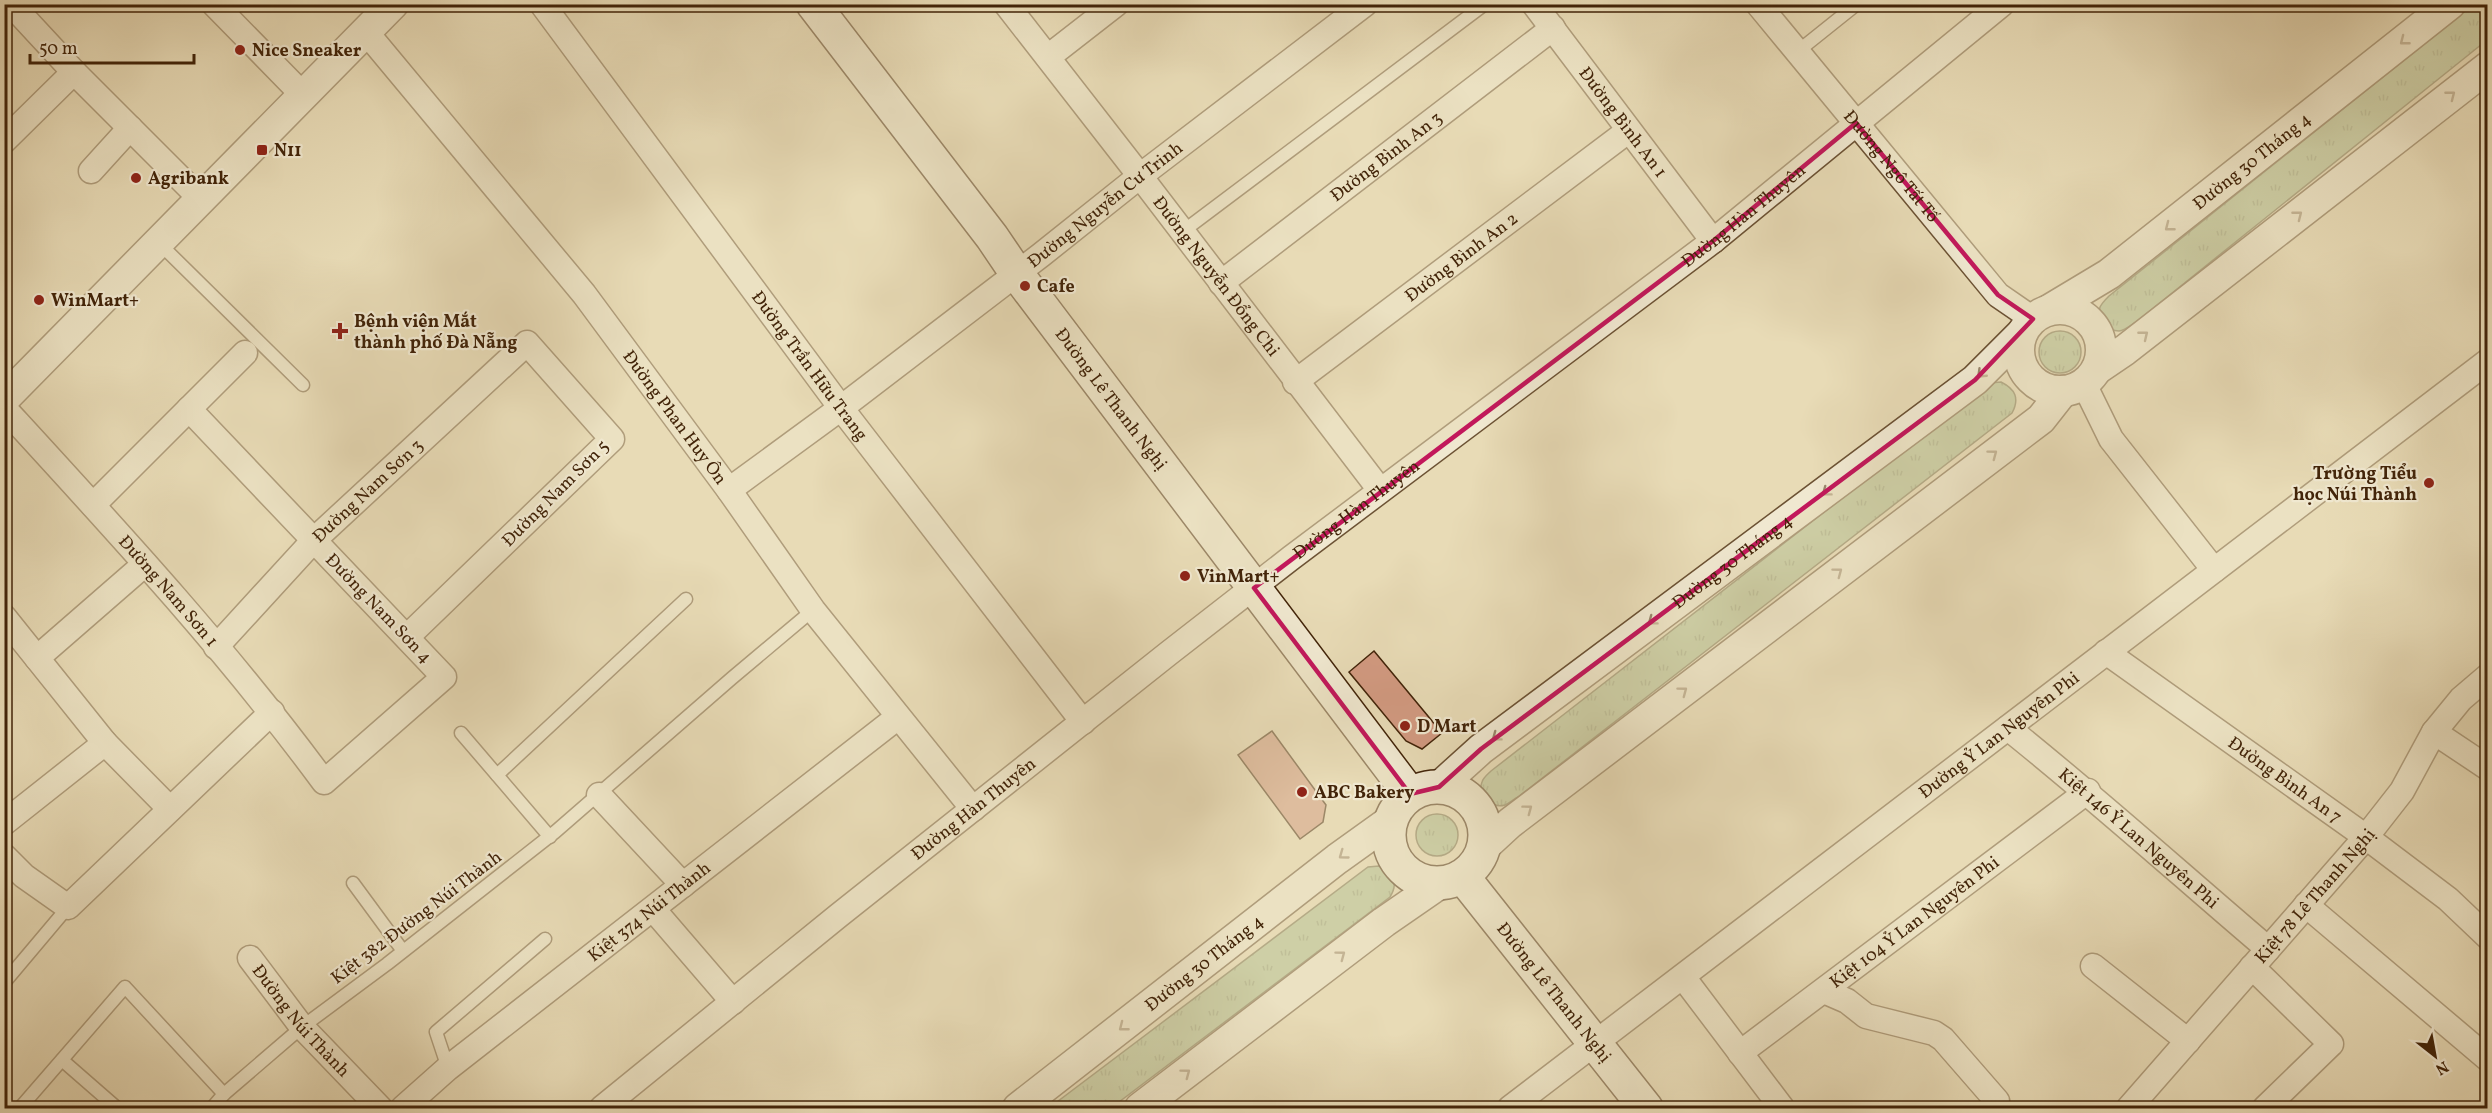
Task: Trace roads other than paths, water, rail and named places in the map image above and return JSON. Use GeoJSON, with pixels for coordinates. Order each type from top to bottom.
{"type":"FeatureCollection","features":[{"type":"Feature","properties":{"kind":"main road","name":"Đường Lê Thanh Nghị"},"geometry":{"type":"LineString","coordinates":[[815,5],[992,237],[1017,274],[1254,588],[1425,791]]}},
{"type":"Feature","properties":{"kind":"main road"},"geometry":{"type":"LineString","coordinates":[[1453,789],[1466,796],[1476,806],[1483,819],[1486,833],[1484,847],[1473,867],[1451,880],[1426,882],[1413,878],[1395,860],[1390,847],[1390,821],[1395,810],[1425,791],[1453,789]]}},
{"type":"Feature","properties":{"kind":"main road","name":"Đường Lê Thanh Nghị"},"geometry":{"type":"LineString","coordinates":[[1451,880],[1498,918],[1646,1108]]}},
{"type":"Feature","properties":{"kind":"street"},"geometry":{"type":"LineString","coordinates":[[10,4],[74,72],[201,199]]}},
{"type":"Feature","properties":{"kind":"street"},"geometry":{"type":"LineString","coordinates":[[214,4],[303,96]]}},
{"type":"Feature","properties":{"kind":"street"},"geometry":{"type":"LineString","coordinates":[[4,399],[68,337],[158,242],[393,4]]}},
{"type":"Feature","properties":{"kind":"street","name":"Đường Trần Hữu Trang"},"geometry":{"type":"LineString","coordinates":[[542,4],[841,408],[1083,722]]}},
{"type":"Feature","properties":{"kind":"street","name":"Đường Nguyễn Đổng Chi"},"geometry":{"type":"LineString","coordinates":[[1006,4],[1380,490]]}},
{"type":"Feature","properties":{"kind":"street"},"geometry":{"type":"LineString","coordinates":[[1048,57],[1116,4]]}},
{"type":"Feature","properties":{"kind":"street","name":"Đường Nguyễn Cư Trinh"},"geometry":{"type":"LineString","coordinates":[[729,490],[1017,274],[1140,176],[1365,4]]}},
{"type":"Feature","properties":{"kind":"street","name":"Đường Bình An 1"},"geometry":{"type":"LineString","coordinates":[[1534,4],[1713,241]]}},
{"type":"Feature","properties":{"kind":"street","name":"Đường Ngô Tất Tố"},"geometry":{"type":"LineString","coordinates":[[1758,4],[1998,296],[2035,321]]}},
{"type":"Feature","properties":{"kind":"street","name":"Đường Hàn Thuyên"},"geometry":{"type":"LineString","coordinates":[[603,1108],[973,809],[1254,588],[1380,490],[1713,241],[1856,123],[1974,13],[2002,4]]}},
{"type":"Feature","properties":{"kind":"street","name":"Đường 30 Tháng 4"},"geometry":{"type":"LineString","coordinates":[[1425,791],[1975,380],[2035,321],[2109,274],[2450,4]]}},
{"type":"Feature","properties":{"kind":"street","name":"Đường Bình An 3"},"geometry":{"type":"LineString","coordinates":[[1221,283],[1552,28]]}},
{"type":"Feature","properties":{"kind":"street","name":"Đường Phan Huy Ôn"},"geometry":{"type":"LineString","coordinates":[[366,32],[584,294],[729,490],[813,610],[973,809]]}},
{"type":"Feature","properties":{"kind":"street"},"geometry":{"type":"LineString","coordinates":[[1484,847],[1525,811],[2041,419],[2081,382],[2487,67]]}},
{"type":"Feature","properties":{"kind":"street"},"geometry":{"type":"LineString","coordinates":[[4,141],[74,72]]}},
{"type":"Feature","properties":{"kind":"street"},"geometry":{"type":"LineString","coordinates":[[91,171],[130,128]]}},
{"type":"Feature","properties":{"kind":"street","name":"Đường Bình An 2"},"geometry":{"type":"LineString","coordinates":[[1295,382],[1628,131]]}},
{"type":"Feature","properties":{"kind":"street"},"geometry":{"type":"LineString","coordinates":[[2063,309],[2076,312],[2088,320],[2096,330],[2101,342],[2101,356],[2081,382],[2048,390],[2036,384],[2026,373],[2020,361],[2019,346],[2035,321],[2063,309]]}},
{"type":"Feature","properties":{"kind":"street","name":"Đường Nam Sơn 3"},"geometry":{"type":"LineString","coordinates":[[216,647],[314,540],[527,343]]}},
{"type":"Feature","properties":{"kind":"street","name":"Đường Nam Sơn 5"},"geometry":{"type":"LineString","coordinates":[[407,637],[612,439],[527,343]]}},
{"type":"Feature","properties":{"kind":"street"},"geometry":{"type":"LineString","coordinates":[[93,505],[245,353]]}},
{"type":"Feature","properties":{"kind":"street","name":"Đường Ỷ Lan Nguyên Phi"},"geometry":{"type":"LineString","coordinates":[[1510,1108],[2487,361]]}},
{"type":"Feature","properties":{"kind":"street"},"geometry":{"type":"LineString","coordinates":[[2081,382],[2111,439],[2214,570]]}},
{"type":"Feature","properties":{"kind":"street","name":"Đường Nam Sơn 1"},"geometry":{"type":"LineString","coordinates":[[4,408],[146,564],[272,712],[324,782]]}},
{"type":"Feature","properties":{"kind":"street","name":"Đường Nam Sơn 4"},"geometry":{"type":"LineString","coordinates":[[189,409],[444,677],[324,782]]}},
{"type":"Feature","properties":{"kind":"street"},"geometry":{"type":"LineString","coordinates":[[37,658],[146,564]]}},
{"type":"Feature","properties":{"kind":"street"},"geometry":{"type":"LineString","coordinates":[[4,617],[105,743],[170,809]]}},
{"type":"Feature","properties":{"kind":"street","name":"Đường Bình An 7"},"geometry":{"type":"LineString","coordinates":[[2106,652],[2366,837],[2448,899],[2487,937]]}},
{"type":"Feature","properties":{"kind":"street","name":"Kiệt 78 Lê Thanh Nghị"},"geometry":{"type":"LineString","coordinates":[[2129,1108],[2366,837],[2402,791],[2434,732],[2460,699],[2487,676]]}},
{"type":"Feature","properties":{"kind":"street"},"geometry":{"type":"LineString","coordinates":[[4,856],[24,876],[68,907],[272,712]]}},
{"type":"Feature","properties":{"kind":"street","name":"Kiệt 374 Núi Thành"},"geometry":{"type":"LineString","coordinates":[[403,1108],[448,1068],[898,717]]}},
{"type":"Feature","properties":{"kind":"street","name":"Kiệt 146 Ỷ Lan Nguyên Phi"},"geometry":{"type":"LineString","coordinates":[[2008,728],[2088,791],[2131,833],[2268,949]]}},
{"type":"Feature","properties":{"kind":"street"},"geometry":{"type":"LineString","coordinates":[[2434,732],[2487,768]]}},
{"type":"Feature","properties":{"kind":"street"},"geometry":{"type":"LineString","coordinates":[[4,823],[105,743]]}},
{"type":"Feature","properties":{"kind":"street","name":"Kiệt 104 Ỷ Lan Nguyên Phi"},"geometry":{"type":"LineString","coordinates":[[1740,1053],[2088,791]]}},
{"type":"Feature","properties":{"kind":"street"},"geometry":{"type":"LineString","coordinates":[[599,795],[683,885]]}},
{"type":"Feature","properties":{"kind":"street","name":"Đường 30 Tháng 4"},"geometry":{"type":"LineString","coordinates":[[1018,1108],[1337,859],[1390,821]]}},
{"type":"Feature","properties":{"kind":"street"},"geometry":{"type":"LineString","coordinates":[[1140,1108],[1384,922],[1451,880]]}},
{"type":"Feature","properties":{"kind":"street"},"geometry":{"type":"LineString","coordinates":[[2306,905],[2487,1059]]}},
{"type":"Feature","properties":{"kind":"street"},"geometry":{"type":"LineString","coordinates":[[653,909],[733,1002]]}},
{"type":"Feature","properties":{"kind":"street","name":"Đường Núi Thành"},"geometry":{"type":"LineString","coordinates":[[250,958],[302,1027],[380,1108]]}},
{"type":"Feature","properties":{"kind":"street"},"geometry":{"type":"LineString","coordinates":[[2093,966],[2188,1041]]}},
{"type":"Feature","properties":{"kind":"street"},"geometry":{"type":"LineString","coordinates":[[2252,967],[2331,1044],[2265,1108]]}},
{"type":"Feature","properties":{"kind":"street"},"geometry":{"type":"LineString","coordinates":[[1683,977],[1782,1108]]}},
{"type":"Feature","properties":{"kind":"street"},"geometry":{"type":"LineString","coordinates":[[1824,991],[1847,1001],[1866,1016],[1934,1033],[1943,1039],[1997,1101]]}},
{"type":"Feature","properties":{"kind":"lane"},"geometry":{"type":"LineString","coordinates":[[1182,232],[1485,4]]}},
{"type":"Feature","properties":{"kind":"lane"},"geometry":{"type":"LineString","coordinates":[[1797,52],[1857,4]]}},
{"type":"Feature","properties":{"kind":"lane"},"geometry":{"type":"LineString","coordinates":[[158,242],[303,385]]}},
{"type":"Feature","properties":{"kind":"lane"},"geometry":{"type":"LineString","coordinates":[[497,775],[686,598]]}},
{"type":"Feature","properties":{"kind":"lane","name":"Kiệt 382 Đường Núi Thành"},"geometry":{"type":"LineString","coordinates":[[212,1108],[224,1094],[302,1027],[549,837],[813,610]]}},
{"type":"Feature","properties":{"kind":"lane"},"geometry":{"type":"LineString","coordinates":[[461,733],[549,837]]}},
{"type":"Feature","properties":{"kind":"lane"},"geometry":{"type":"LineString","coordinates":[[353,884],[403,951]]}},
{"type":"Feature","properties":{"kind":"lane"},"geometry":{"type":"LineString","coordinates":[[4,983],[68,907]]}},
{"type":"Feature","properties":{"kind":"lane"},"geometry":{"type":"LineString","coordinates":[[448,1068],[436,1032],[546,939]]}},
{"type":"Feature","properties":{"kind":"lane"},"geometry":{"type":"LineString","coordinates":[[20,1108],[125,987],[224,1094]]}},
{"type":"Feature","properties":{"kind":"lane"},"geometry":{"type":"LineString","coordinates":[[62,1060],[110,1106]]}},
{"type":"Feature","properties":{"kind":"place","name":"Nice Sneaker"},"geometry":{"type":"Point","coordinates":[240,50]}},
{"type":"Feature","properties":{"kind":"place","name":"N11"},"geometry":{"type":"Point","coordinates":[262,150]}},
{"type":"Feature","properties":{"kind":"place","name":"Agribank"},"geometry":{"type":"Point","coordinates":[136,178]}},
{"type":"Feature","properties":{"kind":"place","name":"Cafe"},"geometry":{"type":"Point","coordinates":[1025,286]}},
{"type":"Feature","properties":{"kind":"place","name":"WinMart+"},"geometry":{"type":"Point","coordinates":[39,300]}},
{"type":"Feature","properties":{"kind":"place","name":"Bệnh viện Mắt thành phố Đà Nẵng"},"geometry":{"type":"Point","coordinates":[340,331]}},
{"type":"Feature","properties":{"kind":"place","name":"Trường Tiểu học Núi Thành"},"geometry":{"type":"Point","coordinates":[2429,483]}},
{"type":"Feature","properties":{"kind":"place","name":"VinMart+"},"geometry":{"type":"Point","coordinates":[1185,576]}},
{"type":"Feature","properties":{"kind":"place","name":"D Mart"},"geometry":{"type":"Point","coordinates":[1405,726]}},
{"type":"Feature","properties":{"kind":"place","name":"ABC Bakery"},"geometry":{"type":"Point","coordinates":[1302,792]}}]}
